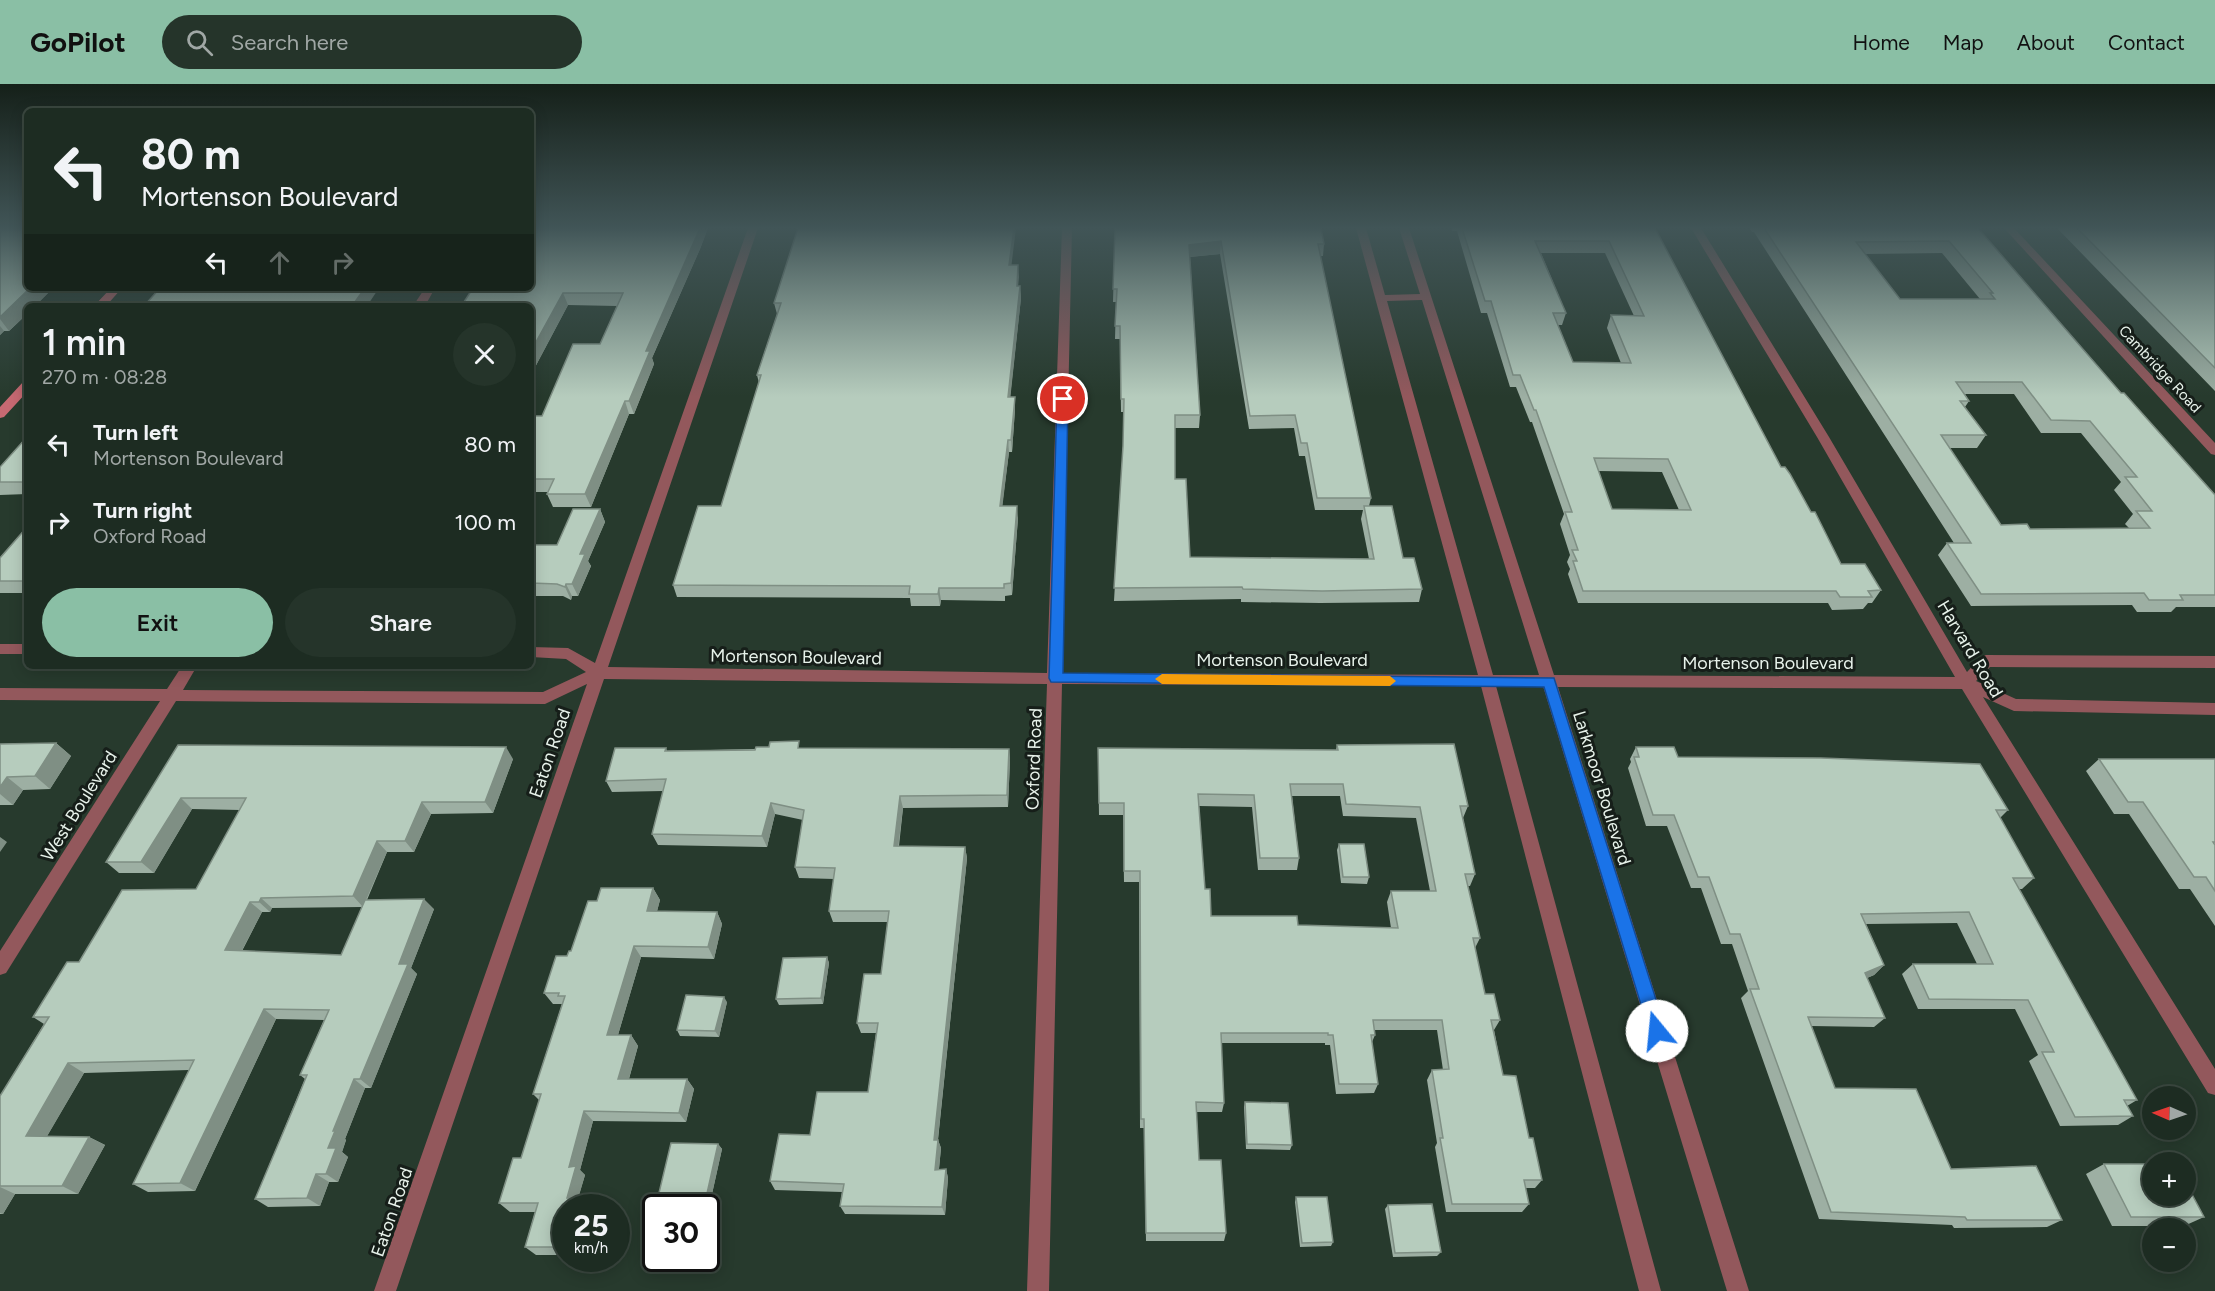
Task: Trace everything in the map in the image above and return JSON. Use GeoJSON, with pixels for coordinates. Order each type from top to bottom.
{"type":"FeatureCollection","features":[{"type":"Feature","properties":{"kind":"street","name":"Eaton Road"},"geometry":{"type":"LineString","coordinates":[[385,1291],[733,284]]}},
{"type":"Feature","properties":{"kind":"street","name":"Oxford Road"},"geometry":{"type":"LineString","coordinates":[[1038,1291],[1066,284]]}},
{"type":"Feature","properties":{"kind":"street"},"geometry":{"type":"LineString","coordinates":[[1377,284],[1487,681],[1650,1291]]}},
{"type":"Feature","properties":{"kind":"street","name":"Larkmoor Boulevard"},"geometry":{"type":"LineString","coordinates":[[1422,284],[1549,682],[1738,1291]]}},
{"type":"Feature","properties":{"kind":"street","name":"Harvard Road"},"geometry":{"type":"LineString","coordinates":[[1730,284],[1823,437],[1966,683],[2215,1086]]}},
{"type":"Feature","properties":{"kind":"street","name":"Cambridge Road"},"geometry":{"type":"LineString","coordinates":[[2061,284],[2215,451]]}},
{"type":"Feature","properties":{"kind":"street"},"geometry":{"type":"LineString","coordinates":[[103,303],[114,291]]}},
{"type":"Feature","properties":{"kind":"street"},"geometry":{"type":"LineString","coordinates":[[1380,297],[1426,297]]}},
{"type":"Feature","properties":{"kind":"street"},"geometry":{"type":"LineString","coordinates":[[0,414],[24,388]]}},
{"type":"Feature","properties":{"kind":"street"},"geometry":{"type":"LineString","coordinates":[[0,649],[24,649]]}},
{"type":"Feature","properties":{"kind":"street"},"geometry":{"type":"LineString","coordinates":[[534,652],[563,652],[574,655],[598,673]]}},
{"type":"Feature","properties":{"kind":"street"},"geometry":{"type":"LineString","coordinates":[[1966,683],[1986,661],[2215,662]]}},
{"type":"Feature","properties":{"kind":"street","name":"West Boulevard"},"geometry":{"type":"LineString","coordinates":[[0,967],[188,669]]}},
{"type":"Feature","properties":{"kind":"street","name":"Mortenson Boulevard"},"geometry":{"type":"LineString","coordinates":[[0,694],[545,698],[598,673],[1549,682],[1966,683],[2014,705],[2215,709]]}},
{"type":"Feature","properties":{"kind":"building"},"geometry":{"type":"Polygon","coordinates":[[[0,284],[24,284],[24,291],[27,291],[0,317],[0,284]]]}},
{"type":"Feature","properties":{"kind":"building"},"geometry":{"type":"Polygon","coordinates":[[[534,284],[675,284],[646,351],[650,351],[629,401],[625,401],[585,494],[547,494],[554,479],[534,479],[534,416],[542,416],[573,344],[600,344],[623,293],[563,293],[534,346],[534,303],[463,303],[471,291],[534,291],[534,284]]]}},
{"type":"Feature","properties":{"kind":"building"},"geometry":{"type":"Polygon","coordinates":[[[780,284],[1020,286],[1008,397],[1015,397],[1011,440],[1008,440],[1000,506],[1017,506],[1011,583],[1004,584],[1004,588],[939,588],[938,594],[909,594],[910,586],[673,585],[698,506],[721,506],[761,375],[757,375],[781,303],[774,303],[780,284]]]}},
{"type":"Feature","properties":{"kind":"building"},"geometry":{"type":"Polygon","coordinates":[[[1113,284],[1192,284],[1200,415],[1175,415],[1175,479],[1186,479],[1190,557],[1374,559],[1364,506],[1392,506],[1403,558],[1414,558],[1422,589],[1322,591],[1243,589],[1242,587],[1114,588],[1124,399],[1121,399],[1120,326],[1115,326],[1117,289],[1113,289],[1113,284]]]}},
{"type":"Feature","properties":{"kind":"building"},"geometry":{"type":"Polygon","coordinates":[[[1228,284],[1326,284],[1371,498],[1317,498],[1307,443],[1301,443],[1295,415],[1250,416],[1228,284]]]}},
{"type":"Feature","properties":{"kind":"building"},"geometry":{"type":"Polygon","coordinates":[[[1480,284],[1554,284],[1566,313],[1553,313],[1573,362],[1631,363],[1611,315],[1644,316],[1629,284],[1685,284],[1781,467],[1785,467],[1790,474],[1811,512],[1815,512],[1841,564],[1865,564],[1881,590],[1868,591],[1872,597],[1840,597],[1836,591],[1583,591],[1573,561],[1577,561],[1572,550],[1578,550],[1565,512],[1572,512],[1536,410],[1534,410],[1520,375],[1513,375],[1491,301],[1485,301],[1480,284]],[[1594,458],[1612,509],[1691,510],[1668,459],[1594,458]]]}},
{"type":"Feature","properties":{"kind":"building"},"geometry":{"type":"Polygon","coordinates":[[[1801,284],[1889,284],[1900,299],[1995,299],[1986,284],[2027,284],[2121,393],[2124,393],[2215,495],[2215,595],[2180,595],[2183,600],[2149,600],[2144,593],[1981,594],[1947,543],[1971,543],[1801,284]],[[1956,382],[1969,401],[1960,401],[1986,435],[1941,435],[2001,525],[2027,524],[2030,529],[2150,528],[2136,511],[2152,511],[2125,477],[2137,477],[2090,421],[2051,420],[2022,382],[1956,382]]]}},
{"type":"Feature","properties":{"kind":"building"},"geometry":{"type":"Polygon","coordinates":[[[2133,284],[2215,284],[2215,368],[2133,284]]]}},
{"type":"Feature","properties":{"kind":"building"},"geometry":{"type":"Polygon","coordinates":[[[157,291],[363,291],[354,303],[147,303],[157,291]]]}},
{"type":"Feature","properties":{"kind":"building"},"geometry":{"type":"Polygon","coordinates":[[[24,440],[24,482],[0,482],[0,467],[24,440]]]}},
{"type":"Feature","properties":{"kind":"building"},"geometry":{"type":"Polygon","coordinates":[[[573,509],[600,509],[580,554],[585,554],[572,584],[566,584],[565,587],[557,584],[534,583],[534,545],[557,545],[573,509]]]}},
{"type":"Feature","properties":{"kind":"building"},"geometry":{"type":"Polygon","coordinates":[[[24,530],[24,581],[0,581],[0,558],[24,530]]]}},
{"type":"Feature","properties":{"kind":"building"},"geometry":{"type":"Polygon","coordinates":[[[799,741],[798,748],[1009,749],[1007,795],[900,796],[894,846],[965,847],[934,1140],[938,1140],[935,1170],[946,1169],[942,1207],[840,1206],[844,1184],[770,1181],[779,1134],[810,1135],[817,1092],[868,1092],[878,1023],[857,1023],[864,974],[881,974],[889,911],[829,911],[835,868],[795,867],[804,810],[771,803],[762,836],[652,834],[666,779],[606,781],[615,748],[666,748],[665,751],[755,750],[756,747],[769,747],[770,742],[799,741]]]}},
{"type":"Feature","properties":{"kind":"building"},"geometry":{"type":"Polygon","coordinates":[[[56,743],[35,776],[7,777],[0,787],[0,744],[56,743]]]}},
{"type":"Feature","properties":{"kind":"building"},"geometry":{"type":"Polygon","coordinates":[[[1454,744],[1468,806],[1460,806],[1475,874],[1465,874],[1480,938],[1473,938],[1485,994],[1494,994],[1500,1020],[1491,1020],[1503,1075],[1516,1076],[1529,1138],[1533,1138],[1542,1180],[1524,1180],[1529,1204],[1452,1204],[1440,1138],[1443,1138],[1432,1070],[1449,1069],[1442,1020],[1373,1020],[1375,1035],[1371,1035],[1378,1084],[1339,1084],[1333,1035],[1328,1035],[1328,1033],[1221,1033],[1224,1103],[1196,1102],[1199,1160],[1221,1160],[1226,1233],[1146,1233],[1144,1119],[1141,1119],[1140,871],[1124,871],[1124,803],[1099,803],[1098,748],[1338,750],[1337,745],[1454,744]],[[1290,784],[1299,858],[1260,858],[1254,795],[1198,794],[1205,889],[1210,889],[1211,916],[1297,916],[1298,925],[1398,928],[1391,891],[1436,891],[1420,807],[1346,804],[1343,784],[1290,784]]]}},
{"type":"Feature","properties":{"kind":"building"},"geometry":{"type":"Polygon","coordinates":[[[178,745],[506,747],[485,802],[422,802],[405,841],[377,841],[353,896],[261,898],[259,902],[250,902],[225,950],[341,955],[365,900],[424,899],[399,964],[408,964],[360,1079],[354,1079],[333,1131],[335,1131],[328,1148],[336,1148],[326,1174],[316,1174],[307,1198],[255,1199],[307,1075],[300,1075],[329,1010],[264,1009],[180,1183],[133,1184],[194,1060],[68,1063],[26,1136],[89,1137],[62,1186],[0,1186],[0,1096],[49,1017],[33,1017],[67,962],[79,962],[122,890],[196,889],[246,798],[181,798],[141,862],[106,862],[178,745]]]}},
{"type":"Feature","properties":{"kind":"building"},"geometry":{"type":"Polygon","coordinates":[[[1636,747],[1674,747],[1678,757],[1821,758],[1980,764],[2008,810],[1996,810],[2034,878],[2013,878],[2137,1100],[2124,1100],[2133,1116],[2075,1117],[2042,1052],[2054,1052],[2028,1000],[1929,999],[1913,964],[1993,964],[1969,912],[1861,914],[1884,965],[1865,973],[1885,1018],[1808,1017],[1835,1088],[1916,1089],[1951,1169],[2036,1166],[2062,1220],[1967,1220],[1965,1217],[1831,1212],[1750,989],[1759,989],[1740,934],[1730,934],[1709,877],[1698,877],[1674,815],[1653,815],[1634,757],[1639,757],[1636,747]]]}},
{"type":"Feature","properties":{"kind":"building"},"geometry":{"type":"Polygon","coordinates":[[[2099,759],[2215,759],[2215,842],[2213,842],[2215,845],[2215,891],[2206,877],[2194,877],[2143,802],[2128,802],[2099,759]]]}},
{"type":"Feature","properties":{"kind":"building"},"geometry":{"type":"Polygon","coordinates":[[[1339,844],[1364,844],[1369,877],[1343,877],[1339,844]]]}},
{"type":"Feature","properties":{"kind":"building"},"geometry":{"type":"Polygon","coordinates":[[[601,888],[653,888],[647,911],[717,912],[708,947],[634,946],[607,1035],[631,1035],[618,1079],[687,1079],[679,1113],[584,1111],[569,1167],[576,1166],[568,1194],[552,1194],[552,1247],[525,1247],[538,1203],[499,1203],[513,1158],[521,1158],[541,1094],[533,1094],[565,996],[558,996],[559,993],[544,993],[556,956],[567,956],[571,951],[588,901],[597,901],[601,888]]]}},
{"type":"Feature","properties":{"kind":"building"},"geometry":{"type":"Polygon","coordinates":[[[827,957],[821,998],[776,999],[783,958],[827,957]]]}},
{"type":"Feature","properties":{"kind":"building"},"geometry":{"type":"Polygon","coordinates":[[[686,995],[724,997],[715,1031],[677,1030],[686,995]]]}},
{"type":"Feature","properties":{"kind":"building"},"geometry":{"type":"Polygon","coordinates":[[[1245,1102],[1288,1103],[1292,1145],[1247,1144],[1245,1102]]]}},
{"type":"Feature","properties":{"kind":"building"},"geometry":{"type":"Polygon","coordinates":[[[671,1143],[718,1144],[707,1194],[659,1194],[671,1143]]]}},
{"type":"Feature","properties":{"kind":"building"},"geometry":{"type":"Polygon","coordinates":[[[2104,1164],[2142,1164],[2142,1206],[2196,1206],[2196,1202],[2204,1217],[2131,1217],[2104,1164]]]}},
{"type":"Feature","properties":{"kind":"building"},"geometry":{"type":"Polygon","coordinates":[[[1296,1197],[1327,1197],[1333,1242],[1302,1243],[1296,1197]]]}},
{"type":"Feature","properties":{"kind":"building"},"geometry":{"type":"Polygon","coordinates":[[[1432,1204],[1441,1252],[1395,1253],[1388,1205],[1432,1204]]]}},
{"type":"Feature","properties":{"kind":"slow traffic"},"geometry":{"type":"LineString","coordinates":[[1162,679],[1390,681]]}},
{"type":"Feature","properties":{"kind":"route"},"geometry":{"type":"LineString","coordinates":[[1063,399],[1056,678],[1549,682],[1657,1031]]}}]}
